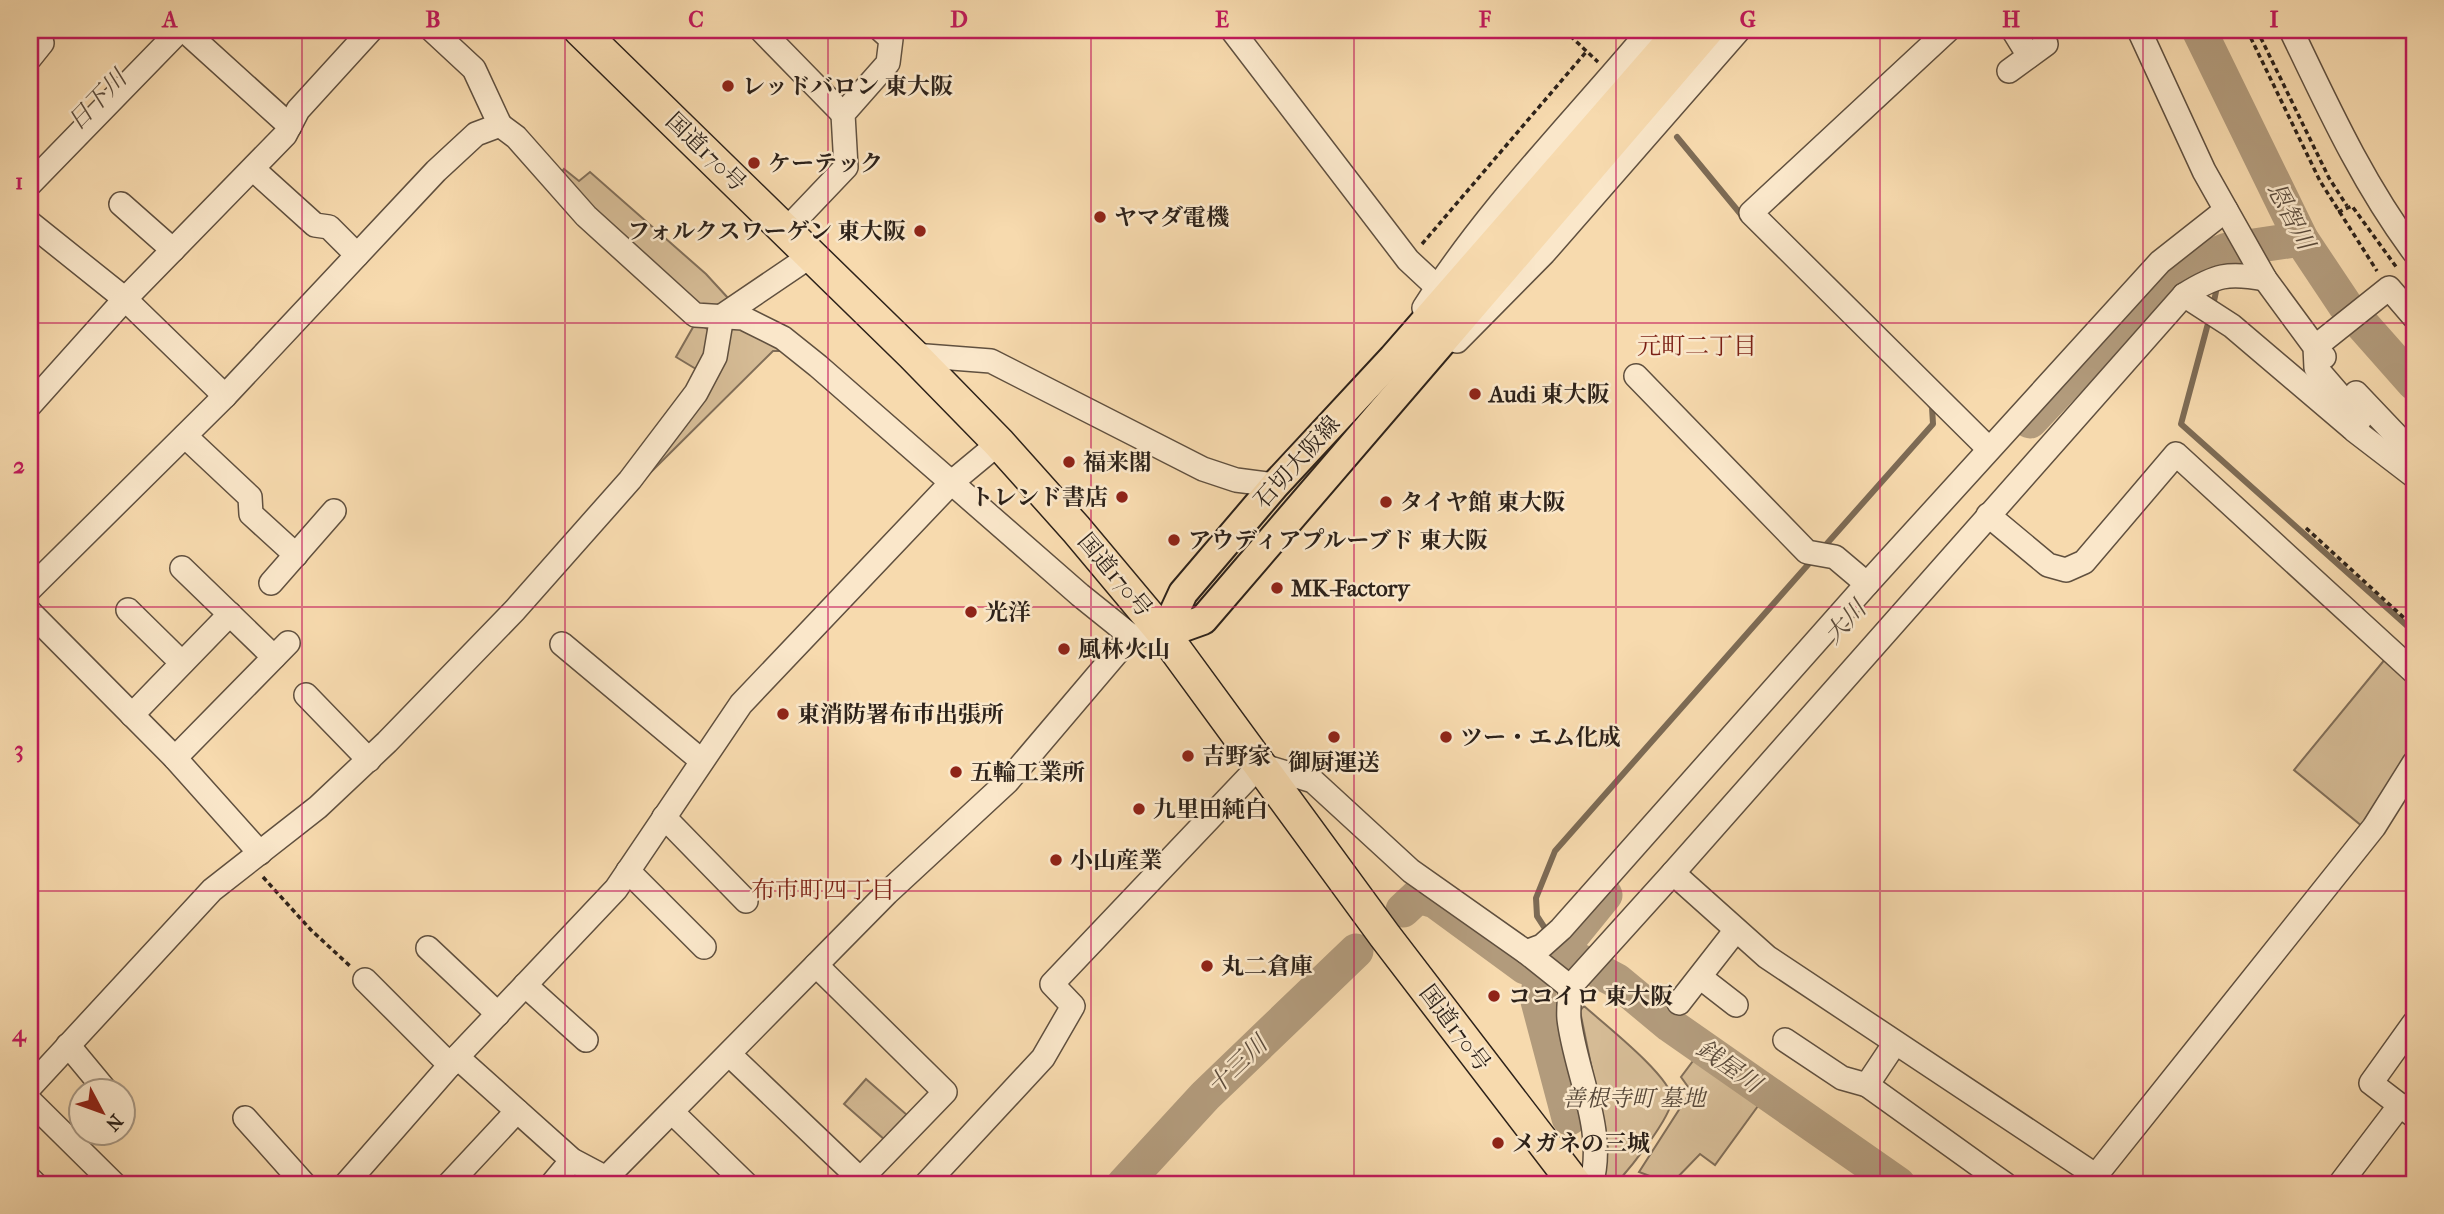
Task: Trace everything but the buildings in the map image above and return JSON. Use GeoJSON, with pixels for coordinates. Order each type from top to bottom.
{"type":"FeatureCollection","features":[{"type":"Feature","properties":{"kind":"highway","name":"国道170号"},"geometry":{"type":"LineString","coordinates":[[580,30],[913,355],[999,443],[1076,529],[1164,634],[1385,936],[1575,1184]]}},
{"type":"Feature","properties":{"kind":"main road","name":"石切大阪線"},"geometry":{"type":"LineString","coordinates":[[1164,634],[1183,593],[1275,485],[1393,358],[1679,30]]}},
{"type":"Feature","properties":{"kind":"main road","name":"石切大阪線"},"geometry":{"type":"LineString","coordinates":[[1164,634],[1203,620],[1710,30]]}},
{"type":"Feature","properties":{"kind":"street"},"geometry":{"type":"LineString","coordinates":[[30,405],[125,299],[285,135],[298,110],[371,30]]}},
{"type":"Feature","properties":{"kind":"street"},"geometry":{"type":"LineString","coordinates":[[432,30],[474,69],[500,125],[516,137],[586,216],[695,315],[743,318],[783,338],[1131,636],[1164,634]]}},
{"type":"Feature","properties":{"kind":"street"},"geometry":{"type":"LineString","coordinates":[[761,30],[843,114],[846,167],[786,230]]}},
{"type":"Feature","properties":{"kind":"street"},"geometry":{"type":"LineString","coordinates":[[843,114],[888,63],[891,39],[881,30]]}},
{"type":"Feature","properties":{"kind":"street"},"geometry":{"type":"LineString","coordinates":[[1232,30],[1408,260],[1437,288]]}},
{"type":"Feature","properties":{"kind":"street"},"geometry":{"type":"LineString","coordinates":[[1393,358],[1451,266],[1650,30]]}},
{"type":"Feature","properties":{"kind":"street"},"geometry":{"type":"LineString","coordinates":[[1413,378],[1470,330],[1544,253],[1739,30]]}},
{"type":"Feature","properties":{"kind":"street"},"geometry":{"type":"LineString","coordinates":[[1948,30],[1751,213],[1989,449]]}},
{"type":"Feature","properties":{"kind":"street"},"geometry":{"type":"LineString","coordinates":[[2009,71],[2038,50],[2012,30]]}},
{"type":"Feature","properties":{"kind":"street"},"geometry":{"type":"LineString","coordinates":[[2139,30],[2204,171],[2265,279],[2315,347],[2414,454]]}},
{"type":"Feature","properties":{"kind":"street"},"geometry":{"type":"LineString","coordinates":[[2291,30],[2357,165],[2414,252]]}},
{"type":"Feature","properties":{"kind":"street"},"geometry":{"type":"LineString","coordinates":[[30,184],[182,31],[290,126]]}},
{"type":"Feature","properties":{"kind":"street"},"geometry":{"type":"LineString","coordinates":[[30,589],[225,396],[436,172],[477,134],[500,125]]}},
{"type":"Feature","properties":{"kind":"street"},"geometry":{"type":"LineString","coordinates":[[253,169],[315,225],[329,227],[357,255]]}},
{"type":"Feature","properties":{"kind":"street"},"geometry":{"type":"LineString","coordinates":[[121,204],[173,250]]}},
{"type":"Feature","properties":{"kind":"street"},"geometry":{"type":"LineString","coordinates":[[1529,955],[1554,937],[1867,584],[2160,262],[2226,211]]}},
{"type":"Feature","properties":{"kind":"street"},"geometry":{"type":"LineString","coordinates":[[30,223],[125,299],[225,396]]}},
{"type":"Feature","properties":{"kind":"street"},"geometry":{"type":"LineString","coordinates":[[30,1087],[212,890],[318,807],[369,760],[515,610],[630,480],[696,394],[715,357],[722,316],[812,255]]}},
{"type":"Feature","properties":{"kind":"street"},"geometry":{"type":"LineString","coordinates":[[1591,1184],[1595,1171],[1595,1138],[1569,1019],[1569,983],[1594,960],[1673,873],[2184,295],[2206,281],[2237,274],[2265,279]]}},
{"type":"Feature","properties":{"kind":"street"},"geometry":{"type":"LineString","coordinates":[[2315,347],[2395,281],[2414,317]]}},
{"type":"Feature","properties":{"kind":"street"},"geometry":{"type":"LineString","coordinates":[[2184,295],[2232,326],[2354,430],[2414,476]]}},
{"type":"Feature","properties":{"kind":"street"},"geometry":{"type":"LineString","coordinates":[[2315,347],[2316,368],[2360,419],[2354,430]]}},
{"type":"Feature","properties":{"kind":"street"},"geometry":{"type":"LineString","coordinates":[[913,355],[991,361],[1203,469],[1236,480],[1275,485]]}},
{"type":"Feature","properties":{"kind":"street"},"geometry":{"type":"LineString","coordinates":[[1636,376],[1818,554],[1835,557],[1867,584]]}},
{"type":"Feature","properties":{"kind":"street"},"geometry":{"type":"LineString","coordinates":[[185,436],[250,496],[251,514],[296,555]]}},
{"type":"Feature","properties":{"kind":"street"},"geometry":{"type":"LineString","coordinates":[[346,1184],[453,1061],[616,889],[741,704],[952,482],[999,443]]}},
{"type":"Feature","properties":{"kind":"street"},"geometry":{"type":"LineString","coordinates":[[1988,515],[2048,565],[2066,570],[2084,562],[2176,454],[2414,671]]}},
{"type":"Feature","properties":{"kind":"street"},"geometry":{"type":"LineString","coordinates":[[271,583],[334,511]]}},
{"type":"Feature","properties":{"kind":"street"},"geometry":{"type":"LineString","coordinates":[[175,758],[281,650],[230,614],[183,568]]}},
{"type":"Feature","properties":{"kind":"street"},"geometry":{"type":"LineString","coordinates":[[128,610],[182,663]]}},
{"type":"Feature","properties":{"kind":"street"},"geometry":{"type":"LineString","coordinates":[[30,612],[175,758],[254,857]]}},
{"type":"Feature","properties":{"kind":"street"},"geometry":{"type":"LineString","coordinates":[[132,715],[230,614]]}},
{"type":"Feature","properties":{"kind":"street"},"geometry":{"type":"LineString","coordinates":[[365,979],[453,1061],[517,1111],[572,1160],[610,1181],[672,1112],[887,893],[1007,782],[1131,636]]}},
{"type":"Feature","properties":{"kind":"street"},"geometry":{"type":"LineString","coordinates":[[562,644],[702,761]]}},
{"type":"Feature","properties":{"kind":"street"},"geometry":{"type":"LineString","coordinates":[[306,695],[369,760]]}},
{"type":"Feature","properties":{"kind":"street"},"geometry":{"type":"LineString","coordinates":[[1673,873],[1767,957],[2092,1180],[2374,827],[2414,763]]}},
{"type":"Feature","properties":{"kind":"street"},"geometry":{"type":"LineString","coordinates":[[926,1184],[1043,1058],[1073,1006],[1052,984],[1261,765],[1313,781],[1411,871],[1569,983]]}},
{"type":"Feature","properties":{"kind":"street"},"geometry":{"type":"LineString","coordinates":[[664,817],[747,901]]}},
{"type":"Feature","properties":{"kind":"street"},"geometry":{"type":"LineString","coordinates":[[628,871],[704,947]]}},
{"type":"Feature","properties":{"kind":"street"},"geometry":{"type":"LineString","coordinates":[[1679,1003],[1736,930]]}},
{"type":"Feature","properties":{"kind":"street"},"geometry":{"type":"LineString","coordinates":[[428,948],[498,1014]]}},
{"type":"Feature","properties":{"kind":"street"},"geometry":{"type":"LineString","coordinates":[[730,1055],[859,1182],[945,1092],[816,965]]}},
{"type":"Feature","properties":{"kind":"street"},"geometry":{"type":"LineString","coordinates":[[1700,977],[1736,1005]]}},
{"type":"Feature","properties":{"kind":"street"},"geometry":{"type":"LineString","coordinates":[[525,985],[586,1040]]}},
{"type":"Feature","properties":{"kind":"street"},"geometry":{"type":"LineString","coordinates":[[2340,1184],[2407,1111],[2371,1083],[2414,1023]]}},
{"type":"Feature","properties":{"kind":"street"},"geometry":{"type":"LineString","coordinates":[[1785,1040],[1842,1078],[1867,1085],[2005,1184]]}},
{"type":"Feature","properties":{"kind":"street"},"geometry":{"type":"LineString","coordinates":[[1867,1085],[1895,1043]]}},
{"type":"Feature","properties":{"kind":"street"},"geometry":{"type":"LineString","coordinates":[[68,1045],[96,1078]]}},
{"type":"Feature","properties":{"kind":"street"},"geometry":{"type":"LineString","coordinates":[[30,1101],[114,1184]]}},
{"type":"Feature","properties":{"kind":"street"},"geometry":{"type":"LineString","coordinates":[[449,1184],[517,1111]]}},
{"type":"Feature","properties":{"kind":"street"},"geometry":{"type":"LineString","coordinates":[[672,1112],[746,1184]]}},
{"type":"Feature","properties":{"kind":"street"},"geometry":{"type":"LineString","coordinates":[[245,1118],[304,1184]]}},
{"type":"Feature","properties":{"kind":"street"},"geometry":{"type":"LineString","coordinates":[[552,1184],[572,1160]]}},
{"type":"Feature","properties":{"kind":"street"},"geometry":{"type":"LineString","coordinates":[[30,1179],[34,1184]]}},
{"type":"Feature","properties":{"kind":"path"},"geometry":{"type":"LineString","coordinates":[[1564,30],[1612,75]]}},
{"type":"Feature","properties":{"kind":"path"},"geometry":{"type":"LineString","coordinates":[[2247,30],[2320,181],[2338,212],[2395,281]]}},
{"type":"Feature","properties":{"kind":"path"},"geometry":{"type":"LineString","coordinates":[[2257,30],[2329,178],[2347,206]]}},
{"type":"Feature","properties":{"kind":"path"},"geometry":{"type":"LineString","coordinates":[[1408,260],[1586,52]]}},
{"type":"Feature","properties":{"kind":"path"},"geometry":{"type":"LineString","coordinates":[[2338,212],[2352,206],[2395,281]]}},
{"type":"Feature","properties":{"kind":"path"},"geometry":{"type":"LineString","coordinates":[[2306,528],[2414,627]]}},
{"type":"Feature","properties":{"kind":"path"},"geometry":{"type":"LineString","coordinates":[[254,857],[311,930],[365,979]]}},
{"type":"Feature","properties":{"kind":"green space"},"geometry":{"type":"Polygon","coordinates":[[[564,169],[579,181],[590,172],[706,274],[728,298],[714,309],[700,310],[559,175],[564,169]]]}},
{"type":"Feature","properties":{"kind":"green space"},"geometry":{"type":"Polygon","coordinates":[[[696,322],[712,332],[701,372],[676,357],[696,322]]]}},
{"type":"Feature","properties":{"kind":"green space"},"geometry":{"type":"Polygon","coordinates":[[[730,322],[785,351],[773,351],[646,477],[730,322]]]}},
{"type":"Feature","properties":{"kind":"green space"},"geometry":{"type":"Polygon","coordinates":[[[2386,658],[2414,682],[2414,745],[2363,827],[2294,770],[2386,658]]]}},
{"type":"Feature","properties":{"kind":"green space","name":"善根寺町 墓地"},"geometry":{"type":"Polygon","coordinates":[[[1584,1006],[1649,1064],[1669,1089],[1672,1099],[1658,1130],[1616,1184],[1610,1184],[1604,1177],[1608,1148],[1580,1011],[1584,1006]]]}},
{"type":"Feature","properties":{"kind":"green space"},"geometry":{"type":"Polygon","coordinates":[[[1696,1057],[1758,1106],[1715,1165],[1700,1154],[1671,1184],[1639,1172],[1691,1091],[1681,1077],[1696,1057]]]}},
{"type":"Feature","properties":{"kind":"green space"},"geometry":{"type":"Polygon","coordinates":[[[866,1079],[907,1115],[885,1140],[844,1104],[866,1079]]]}},
{"type":"Feature","properties":{"kind":"waterway","name":"恩智川"},"geometry":{"type":"LineString","coordinates":[[2199,30],[2301,239],[2345,305],[2414,383]]}},
{"type":"Feature","properties":{"kind":"waterway"},"geometry":{"type":"LineString","coordinates":[[1677,137],[1743,217]]}},
{"type":"Feature","properties":{"kind":"waterway","name":"大川"},"geometry":{"type":"LineString","coordinates":[[2030,421],[2169,273],[2227,250],[2301,239]]}},
{"type":"Feature","properties":{"kind":"waterway"},"geometry":{"type":"LineString","coordinates":[[2221,272],[2227,250]]}},
{"type":"Feature","properties":{"kind":"waterway"},"geometry":{"type":"LineString","coordinates":[[2213,306],[2218,282]]}},
{"type":"Feature","properties":{"kind":"waterway"},"geometry":{"type":"LineString","coordinates":[[2210,316],[2181,424],[2414,632]]}},
{"type":"Feature","properties":{"kind":"waterway"},"geometry":{"type":"LineString","coordinates":[[1823,548],[1933,424],[1932,407],[1929,403]]}},
{"type":"Feature","properties":{"kind":"waterway"},"geometry":{"type":"LineString","coordinates":[[1548,933],[1537,916],[1536,898],[1555,851],[1813,559]]}},
{"type":"Feature","properties":{"kind":"waterway","name":"大川"},"geometry":{"type":"LineString","coordinates":[[1569,1118],[1538,1001],[1540,975],[1605,895]]}},
{"type":"Feature","properties":{"kind":"waterway","name":"十三川"},"geometry":{"type":"LineString","coordinates":[[1403,910],[1418,896],[1435,901],[1525,967],[1550,962]]}},
{"type":"Feature","properties":{"kind":"waterway","name":"銭屋川"},"geometry":{"type":"LineString","coordinates":[[1559,950],[1617,981],[1670,1025],[1898,1184]]}},
{"type":"Feature","properties":{"kind":"waterway","name":"十三川"},"geometry":{"type":"LineString","coordinates":[[1124,1184],[1205,1096],[1356,951]]}},
{"type":"Feature","properties":{"kind":"place","name":"レッドバロン 東大阪"},"geometry":{"type":"Point","coordinates":[728,86]}},
{"type":"Feature","properties":{"kind":"place","name":"ケーテック"},"geometry":{"type":"Point","coordinates":[754,163]}},
{"type":"Feature","properties":{"kind":"place","name":"ヤマダ電機"},"geometry":{"type":"Point","coordinates":[1100,217]}},
{"type":"Feature","properties":{"kind":"place","name":"フォルクスワーゲン 東大阪"},"geometry":{"type":"Point","coordinates":[920,231]}},
{"type":"Feature","properties":{"kind":"place","name":"Audi 東大阪"},"geometry":{"type":"Point","coordinates":[1475,394]}},
{"type":"Feature","properties":{"kind":"place","name":"福来閣"},"geometry":{"type":"Point","coordinates":[1069,462]}},
{"type":"Feature","properties":{"kind":"place","name":"トレンド書店"},"geometry":{"type":"Point","coordinates":[1122,497]}},
{"type":"Feature","properties":{"kind":"place","name":"タイヤ館 東大阪"},"geometry":{"type":"Point","coordinates":[1386,502]}},
{"type":"Feature","properties":{"kind":"place","name":"アウディアプルーブド 東大阪"},"geometry":{"type":"Point","coordinates":[1174,540]}},
{"type":"Feature","properties":{"kind":"place","name":"MK-Factory"},"geometry":{"type":"Point","coordinates":[1277,588]}},
{"type":"Feature","properties":{"kind":"place","name":"光洋"},"geometry":{"type":"Point","coordinates":[971,612]}},
{"type":"Feature","properties":{"kind":"place","name":"風林火山"},"geometry":{"type":"Point","coordinates":[1064,649]}},
{"type":"Feature","properties":{"kind":"place","name":"東消防署布市出張所"},"geometry":{"type":"Point","coordinates":[783,714]}},
{"type":"Feature","properties":{"kind":"place","name":"御厨運送"},"geometry":{"type":"Point","coordinates":[1334,737]}},
{"type":"Feature","properties":{"kind":"place","name":"ツー・エム化成"},"geometry":{"type":"Point","coordinates":[1446,737]}},
{"type":"Feature","properties":{"kind":"place","name":"吉野家"},"geometry":{"type":"Point","coordinates":[1188,756]}},
{"type":"Feature","properties":{"kind":"place","name":"五輪工業所"},"geometry":{"type":"Point","coordinates":[956,772]}},
{"type":"Feature","properties":{"kind":"place","name":"九里田純白"},"geometry":{"type":"Point","coordinates":[1139,809]}},
{"type":"Feature","properties":{"kind":"place","name":"小山産業"},"geometry":{"type":"Point","coordinates":[1056,860]}},
{"type":"Feature","properties":{"kind":"place","name":"丸二倉庫"},"geometry":{"type":"Point","coordinates":[1207,966]}},
{"type":"Feature","properties":{"kind":"place","name":"ココイロ 東大阪"},"geometry":{"type":"Point","coordinates":[1494,996]}},
{"type":"Feature","properties":{"kind":"place","name":"メガネの三城"},"geometry":{"type":"Point","coordinates":[1498,1143]}},
{"type":"Feature","properties":{"kind":"district","name":"元町二丁目"},"geometry":{"type":"Point","coordinates":[1697,346]}},
{"type":"Feature","properties":{"kind":"district","name":"布市町四丁目"},"geometry":{"type":"Point","coordinates":[823,890]}},
{"type":"Feature","properties":{"kind":"water label","name":"日下川"},"geometry":{"type":"Point","coordinates":[97,100]}}]}
